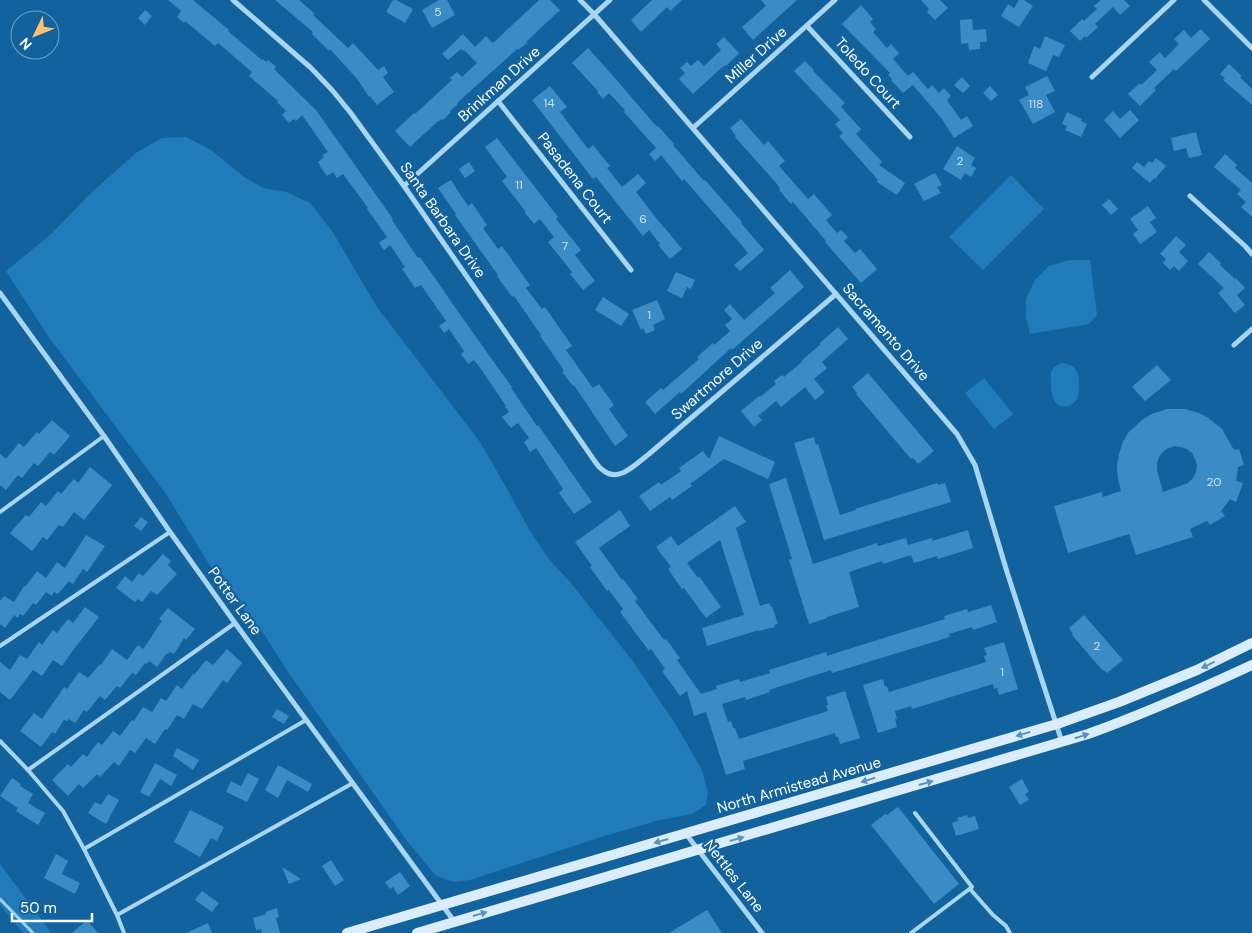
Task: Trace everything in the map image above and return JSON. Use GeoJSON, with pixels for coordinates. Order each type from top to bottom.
{"type":"FeatureCollection","features":[{"type":"Feature","properties":{"kind":"main road","name":"North Armistead Avenue"},"geometry":{"type":"LineString","coordinates":[[347,933],[1057,724],[1119,702],[1197,670],[1252,643]]}},
{"type":"Feature","properties":{"kind":"main road"},"geometry":{"type":"LineString","coordinates":[[417,933],[1062,743],[1119,723],[1252,665]]}},
{"type":"Feature","properties":{"kind":"street","name":"Santa Barbara Drive"},"geometry":{"type":"LineString","coordinates":[[233,0],[311,68],[350,112],[404,186],[596,463],[603,471],[609,474]]}},
{"type":"Feature","properties":{"kind":"street","name":"Sacramento Drive"},"geometry":{"type":"LineString","coordinates":[[580,0],[957,434],[975,465],[1062,743]]}},
{"type":"Feature","properties":{"kind":"street","name":"Brinkman Drive"},"geometry":{"type":"LineString","coordinates":[[404,186],[610,0]]}},
{"type":"Feature","properties":{"kind":"street","name":"Miller Drive"},"geometry":{"type":"LineString","coordinates":[[693,128],[835,0]]}},
{"type":"Feature","properties":{"kind":"street"},"geometry":{"type":"LineString","coordinates":[[1092,77],[1174,0]]}},
{"type":"Feature","properties":{"kind":"street"},"geometry":{"type":"LineString","coordinates":[[1204,0],[1252,48]]}},
{"type":"Feature","properties":{"kind":"street","name":"Toledo Court"},"geometry":{"type":"LineString","coordinates":[[807,26],[910,137]]}},
{"type":"Feature","properties":{"kind":"street","name":"Pasadena Court"},"geometry":{"type":"LineString","coordinates":[[498,102],[631,270]]}},
{"type":"Feature","properties":{"kind":"street"},"geometry":{"type":"LineString","coordinates":[[1190,196],[1252,254]]}},
{"type":"Feature","properties":{"kind":"street","name":"Potter Lane"},"geometry":{"type":"LineString","coordinates":[[0,293],[104,436],[235,623],[455,922]]}},
{"type":"Feature","properties":{"kind":"street","name":"Swartmore Drive"},"geometry":{"type":"LineString","coordinates":[[609,474],[621,474],[649,454],[836,294]]}},
{"type":"Feature","properties":{"kind":"street"},"geometry":{"type":"LineString","coordinates":[[1234,345],[1252,329]]}},
{"type":"Feature","properties":{"kind":"street","name":"Nettles Lane"},"geometry":{"type":"LineString","coordinates":[[686,834],[762,933]]}},
{"type":"Feature","properties":{"kind":"lane"},"geometry":{"type":"LineString","coordinates":[[0,512],[104,436]]}},
{"type":"Feature","properties":{"kind":"lane"},"geometry":{"type":"LineString","coordinates":[[0,646],[170,532]]}},
{"type":"Feature","properties":{"kind":"lane"},"geometry":{"type":"LineString","coordinates":[[28,770],[235,623]]}},
{"type":"Feature","properties":{"kind":"lane"},"geometry":{"type":"LineString","coordinates":[[84,849],[306,720]]}},
{"type":"Feature","properties":{"kind":"lane"},"geometry":{"type":"LineString","coordinates":[[0,741],[28,770],[62,811],[84,849],[124,933]]}},
{"type":"Feature","properties":{"kind":"lane"},"geometry":{"type":"LineString","coordinates":[[117,915],[353,783]]}},
{"type":"Feature","properties":{"kind":"lane"},"geometry":{"type":"LineString","coordinates":[[915,813],[972,887],[970,889],[993,915],[1006,926],[1010,933]]}},
{"type":"Feature","properties":{"kind":"lane"},"geometry":{"type":"LineString","coordinates":[[912,933],[970,889]]}},
{"type":"Feature","properties":{"kind":"shaded area"},"geometry":{"type":"Polygon","coordinates":[[[186,137],[211,150],[244,177],[263,188],[286,192],[310,203],[332,231],[377,307],[480,442],[530,531],[548,558],[570,582],[632,660],[676,725],[702,770],[708,794],[706,805],[692,814],[660,820],[601,837],[470,880],[454,882],[436,876],[407,841],[286,669],[264,634],[217,577],[166,494],[48,336],[6,271],[50,235],[92,192],[136,153],[162,138],[186,137]]]}},
{"type":"Feature","properties":{"kind":"shaded area"},"geometry":{"type":"Polygon","coordinates":[[[1011,175],[1044,209],[983,270],[949,237],[1011,175]]]}},
{"type":"Feature","properties":{"kind":"shaded area"},"geometry":{"type":"Polygon","coordinates":[[[1069,260],[1090,260],[1097,315],[1089,324],[1030,334],[1026,317],[1026,299],[1035,280],[1049,266],[1069,260]]]}},
{"type":"Feature","properties":{"kind":"shaded area"},"geometry":{"type":"Polygon","coordinates":[[[1061,363],[1073,366],[1078,375],[1078,397],[1072,405],[1068,406],[1059,405],[1054,399],[1051,390],[1051,371],[1061,363]]]}},
{"type":"Feature","properties":{"kind":"shaded area"},"geometry":{"type":"Polygon","coordinates":[[[984,378],[1013,414],[994,429],[965,393],[984,378]]]}},
{"type":"Feature","properties":{"kind":"shaded area"},"geometry":{"type":"Polygon","coordinates":[[[0,864],[51,933],[23,933],[0,905],[0,864]]]}},
{"type":"Feature","properties":{"kind":"building"},"geometry":{"type":"Polygon","coordinates":[[[168,0],[193,0],[262,60],[266,62],[268,60],[273,64],[276,67],[274,69],[316,110],[393,219],[418,258],[420,257],[592,502],[574,514],[559,493],[563,489],[536,448],[530,452],[524,442],[529,438],[518,423],[511,428],[502,417],[509,412],[481,369],[474,360],[468,364],[461,354],[464,351],[449,329],[444,333],[439,326],[446,321],[421,285],[415,288],[402,269],[405,267],[390,245],[384,250],[379,243],[387,237],[368,208],[343,174],[337,178],[333,172],[327,176],[319,165],[318,162],[324,157],[322,155],[328,152],[302,115],[296,121],[294,119],[289,123],[282,115],[286,111],[278,101],[249,76],[252,72],[218,43],[215,46],[185,21],[184,23],[177,17],[181,11],[168,0]]]}},
{"type":"Feature","properties":{"kind":"building"},"geometry":{"type":"Polygon","coordinates":[[[275,0],[299,0],[348,48],[353,43],[378,70],[384,66],[388,73],[383,77],[394,92],[377,105],[369,97],[358,80],[330,49],[329,51],[312,34],[313,32],[275,0]]]}},
{"type":"Feature","properties":{"kind":"building"},"geometry":{"type":"Polygon","coordinates":[[[393,0],[413,9],[405,23],[386,12],[393,0]]]}},
{"type":"Feature","properties":{"kind":"building"},"geometry":{"type":"Polygon","coordinates":[[[439,0],[447,0],[455,15],[432,28],[422,10],[439,0]]]}},
{"type":"Feature","properties":{"kind":"building"},"geometry":{"type":"Polygon","coordinates":[[[539,0],[550,0],[560,10],[527,43],[517,49],[457,103],[443,120],[438,121],[410,147],[395,131],[452,80],[450,78],[457,72],[462,77],[477,63],[461,49],[448,60],[442,54],[463,34],[475,47],[486,36],[492,43],[494,42],[539,0]]]}},
{"type":"Feature","properties":{"kind":"building"},"geometry":{"type":"Polygon","coordinates":[[[652,0],[682,0],[670,11],[667,7],[641,32],[631,20],[652,0]]]}},
{"type":"Feature","properties":{"kind":"building"},"geometry":{"type":"Polygon","coordinates":[[[761,0],[797,0],[753,40],[742,27],[766,6],[761,0]]]}},
{"type":"Feature","properties":{"kind":"building"},"geometry":{"type":"Polygon","coordinates":[[[921,0],[940,0],[948,8],[935,20],[927,12],[929,9],[921,0]]]}},
{"type":"Feature","properties":{"kind":"building"},"geometry":{"type":"Polygon","coordinates":[[[1019,0],[1024,0],[1033,6],[1019,27],[1001,16],[1008,4],[1014,8],[1019,0]]]}},
{"type":"Feature","properties":{"kind":"building"},"geometry":{"type":"Polygon","coordinates":[[[1101,0],[1124,0],[1130,6],[1120,15],[1113,7],[1095,24],[1098,27],[1080,41],[1070,31],[1082,19],[1084,21],[1097,9],[1094,6],[1101,0]]]}},
{"type":"Feature","properties":{"kind":"building"},"geometry":{"type":"Polygon","coordinates":[[[861,5],[873,19],[870,22],[876,29],[873,32],[887,48],[891,44],[899,53],[893,59],[908,76],[913,72],[928,89],[932,85],[939,93],[944,88],[951,96],[947,100],[961,120],[967,116],[973,126],[954,138],[942,119],[913,85],[903,93],[891,80],[888,75],[890,73],[842,24],[861,5]]]}},
{"type":"Feature","properties":{"kind":"building"},"geometry":{"type":"Polygon","coordinates":[[[145,10],[152,16],[145,25],[138,18],[145,10]]]}},
{"type":"Feature","properties":{"kind":"building"},"geometry":{"type":"Polygon","coordinates":[[[972,19],[973,30],[986,29],[987,42],[980,42],[980,49],[969,50],[968,43],[961,44],[960,20],[972,19]]]}},
{"type":"Feature","properties":{"kind":"building"},"geometry":{"type":"Polygon","coordinates":[[[1201,29],[1210,39],[1176,71],[1174,69],[1154,88],[1156,90],[1140,106],[1128,94],[1157,70],[1149,62],[1160,52],[1165,58],[1179,44],[1174,39],[1184,30],[1191,38],[1201,29]]]}},
{"type":"Feature","properties":{"kind":"building"},"geometry":{"type":"Polygon","coordinates":[[[1045,36],[1065,45],[1059,57],[1053,55],[1046,71],[1028,63],[1034,46],[1040,49],[1045,36]]]}},
{"type":"Feature","properties":{"kind":"building"},"geometry":{"type":"Polygon","coordinates":[[[724,37],[739,53],[693,94],[679,79],[685,73],[680,68],[687,62],[691,66],[698,60],[704,66],[721,50],[716,44],[724,37]]]}},
{"type":"Feature","properties":{"kind":"building"},"geometry":{"type":"Polygon","coordinates":[[[588,48],[742,222],[764,250],[740,271],[734,265],[748,253],[684,179],[682,181],[661,155],[655,161],[649,154],[656,148],[624,112],[625,110],[609,93],[603,99],[572,63],[588,48]]]}},
{"type":"Feature","properties":{"kind":"building"},"geometry":{"type":"Polygon","coordinates":[[[805,61],[845,103],[841,107],[861,129],[856,134],[882,162],[879,165],[905,183],[897,195],[877,182],[878,180],[839,136],[843,133],[835,124],[840,120],[794,71],[805,61]]]}},
{"type":"Feature","properties":{"kind":"building"},"geometry":{"type":"Polygon","coordinates":[[[1229,64],[1252,89],[1252,105],[1223,80],[1225,78],[1220,74],[1229,64]]]}},
{"type":"Feature","properties":{"kind":"building"},"geometry":{"type":"Polygon","coordinates":[[[1047,76],[1055,91],[1046,95],[1055,112],[1033,124],[1019,100],[1029,95],[1025,87],[1047,76]]]}},
{"type":"Feature","properties":{"kind":"building"},"geometry":{"type":"Polygon","coordinates":[[[962,77],[970,86],[963,93],[954,85],[962,77]]]}},
{"type":"Feature","properties":{"kind":"building"},"geometry":{"type":"Polygon","coordinates":[[[550,86],[567,107],[560,112],[588,149],[593,145],[610,166],[607,168],[622,187],[638,174],[646,183],[636,192],[682,249],[670,259],[658,245],[660,244],[649,230],[643,236],[596,177],[593,179],[532,100],[550,86]]]}},
{"type":"Feature","properties":{"kind":"building"},"geometry":{"type":"Polygon","coordinates":[[[990,86],[998,95],[991,101],[983,93],[990,86]]]}},
{"type":"Feature","properties":{"kind":"building"},"geometry":{"type":"Polygon","coordinates":[[[1130,110],[1139,120],[1120,138],[1104,120],[1113,111],[1120,119],[1130,110]]]}},
{"type":"Feature","properties":{"kind":"building"},"geometry":{"type":"Polygon","coordinates":[[[1067,112],[1082,119],[1081,121],[1087,124],[1081,137],[1065,130],[1067,126],[1062,124],[1067,112]]]}},
{"type":"Feature","properties":{"kind":"building"},"geometry":{"type":"Polygon","coordinates":[[[741,119],[764,145],[768,141],[785,161],[779,166],[808,199],[814,194],[832,215],[826,220],[837,233],[841,230],[848,237],[844,241],[855,253],[860,249],[877,269],[861,283],[735,137],[730,128],[741,119]]]}},
{"type":"Feature","properties":{"kind":"building"},"geometry":{"type":"Polygon","coordinates":[[[1196,132],[1202,155],[1189,158],[1186,148],[1174,151],[1171,138],[1196,132]]]}},
{"type":"Feature","properties":{"kind":"building"},"geometry":{"type":"Polygon","coordinates":[[[497,138],[581,250],[575,255],[595,281],[583,290],[570,274],[572,272],[548,242],[554,237],[540,219],[534,224],[502,181],[507,177],[485,147],[497,138]]]}},
{"type":"Feature","properties":{"kind":"building"},"geometry":{"type":"Polygon","coordinates":[[[957,146],[975,158],[971,165],[976,168],[971,177],[965,173],[961,180],[943,169],[957,146]]]}},
{"type":"Feature","properties":{"kind":"building"},"geometry":{"type":"Polygon","coordinates":[[[1225,154],[1237,165],[1235,168],[1252,183],[1252,217],[1241,207],[1246,202],[1237,194],[1241,190],[1214,167],[1225,154]]]}},
{"type":"Feature","properties":{"kind":"building"},"geometry":{"type":"Polygon","coordinates":[[[1156,158],[1166,166],[1150,183],[1132,168],[1137,162],[1144,167],[1149,161],[1152,163],[1156,158]]]}},
{"type":"Feature","properties":{"kind":"building"},"geometry":{"type":"Polygon","coordinates":[[[469,162],[475,171],[465,178],[459,169],[469,162]]]}},
{"type":"Feature","properties":{"kind":"building"},"geometry":{"type":"Polygon","coordinates":[[[935,173],[942,185],[937,187],[941,193],[924,201],[914,184],[935,173]]]}},
{"type":"Feature","properties":{"kind":"building"},"geometry":{"type":"Polygon","coordinates":[[[451,180],[468,206],[472,203],[487,225],[483,228],[498,249],[502,246],[530,285],[526,288],[542,309],[545,307],[572,346],[566,350],[593,388],[599,384],[614,405],[609,409],[628,436],[615,446],[574,385],[562,372],[564,371],[541,335],[514,296],[512,297],[497,276],[438,188],[451,180]]]}},
{"type":"Feature","properties":{"kind":"building"},"geometry":{"type":"Polygon","coordinates":[[[1109,199],[1118,209],[1111,215],[1102,205],[1109,199]]]}},
{"type":"Feature","properties":{"kind":"building"},"geometry":{"type":"Polygon","coordinates":[[[1148,206],[1156,218],[1150,222],[1157,232],[1140,244],[1133,234],[1138,230],[1130,219],[1148,206]]]}},
{"type":"Feature","properties":{"kind":"building"},"geometry":{"type":"Polygon","coordinates":[[[1176,236],[1186,245],[1179,252],[1188,261],[1179,271],[1174,266],[1170,270],[1163,263],[1166,259],[1160,254],[1176,236]]]}},
{"type":"Feature","properties":{"kind":"building"},"geometry":{"type":"Polygon","coordinates":[[[1209,252],[1245,288],[1237,295],[1245,305],[1235,313],[1218,293],[1224,288],[1198,264],[1209,252]]]}},
{"type":"Feature","properties":{"kind":"building"},"geometry":{"type":"Polygon","coordinates":[[[790,270],[804,287],[732,350],[731,348],[681,394],[680,392],[655,414],[645,402],[661,388],[663,390],[699,359],[697,357],[730,331],[725,325],[732,319],[724,310],[730,304],[744,320],[775,293],[770,288],[790,270]]]}},
{"type":"Feature","properties":{"kind":"building"},"geometry":{"type":"Polygon","coordinates":[[[676,272],[695,280],[691,289],[687,287],[682,298],[667,291],[676,272]]]}},
{"type":"Feature","properties":{"kind":"building"},"geometry":{"type":"Polygon","coordinates":[[[603,297],[629,314],[621,326],[595,310],[603,297]]]}},
{"type":"Feature","properties":{"kind":"building"},"geometry":{"type":"Polygon","coordinates":[[[657,300],[665,319],[653,325],[655,330],[646,334],[643,328],[641,330],[632,310],[657,300]]]}},
{"type":"Feature","properties":{"kind":"building"},"geometry":{"type":"Polygon","coordinates":[[[838,327],[848,339],[822,362],[827,368],[814,379],[825,392],[815,400],[805,387],[781,407],[776,401],[758,416],[762,420],[754,427],[741,411],[776,384],[774,381],[782,375],[784,377],[802,362],[838,327]]]}},
{"type":"Feature","properties":{"kind":"building"},"geometry":{"type":"Polygon","coordinates":[[[1157,365],[1171,380],[1145,401],[1132,387],[1157,365]]]}},
{"type":"Feature","properties":{"kind":"building"},"geometry":{"type":"Polygon","coordinates":[[[868,373],[934,451],[918,464],[913,458],[911,459],[852,387],[868,373]]]}},
{"type":"Feature","properties":{"kind":"building"},"geometry":{"type":"Polygon","coordinates":[[[1167,409],[1185,409],[1207,417],[1222,429],[1234,450],[1239,449],[1244,465],[1238,467],[1236,481],[1243,483],[1236,502],[1230,499],[1221,511],[1225,516],[1210,525],[1207,521],[1190,529],[1193,537],[1136,555],[1129,534],[1068,553],[1054,506],[1102,492],[1103,497],[1121,491],[1117,466],[1123,442],[1128,433],[1142,420],[1167,409]],[[1181,447],[1168,448],[1159,457],[1157,470],[1163,492],[1188,483],[1196,472],[1197,465],[1192,453],[1181,447]]]}},
{"type":"Feature","properties":{"kind":"building"},"geometry":{"type":"Polygon","coordinates":[[[52,420],[70,436],[54,455],[50,452],[38,466],[34,463],[22,478],[18,475],[6,490],[0,485],[0,454],[6,459],[19,443],[24,447],[37,432],[39,434],[52,420]]]}},
{"type":"Feature","properties":{"kind":"building"},"geometry":{"type":"Polygon","coordinates":[[[719,436],[775,462],[768,479],[724,459],[690,484],[692,486],[672,500],[670,497],[650,511],[639,496],[659,482],[661,485],[681,471],[679,468],[703,451],[709,459],[719,436]]]}},
{"type":"Feature","properties":{"kind":"building"},"geometry":{"type":"Polygon","coordinates":[[[814,437],[816,445],[818,444],[840,515],[937,483],[938,485],[945,483],[951,502],[824,540],[794,443],[814,437]]]}},
{"type":"Feature","properties":{"kind":"building"},"geometry":{"type":"Polygon","coordinates":[[[90,467],[112,485],[84,520],[74,512],[63,527],[59,525],[47,540],[43,537],[32,551],[10,533],[26,515],[29,517],[41,502],[46,506],[58,491],[61,494],[74,479],[78,483],[90,467]]]}},
{"type":"Feature","properties":{"kind":"building"},"geometry":{"type":"Polygon","coordinates":[[[786,478],[813,564],[877,543],[878,546],[906,538],[908,545],[932,538],[932,541],[968,530],[973,548],[938,559],[937,556],[914,563],[911,555],[883,564],[882,561],[849,572],[859,607],[809,624],[789,560],[792,559],[769,484],[786,478]]]}},
{"type":"Feature","properties":{"kind":"building"},"geometry":{"type":"Polygon","coordinates":[[[735,506],[746,522],[736,528],[760,606],[769,603],[772,606],[778,624],[774,625],[775,627],[707,646],[702,628],[744,615],[720,540],[687,563],[698,578],[699,576],[721,607],[706,618],[684,588],[682,589],[668,569],[671,567],[656,547],[671,536],[678,546],[735,506]]]}},
{"type":"Feature","properties":{"kind":"building"},"geometry":{"type":"Polygon","coordinates":[[[620,510],[630,526],[599,548],[638,599],[635,601],[680,658],[677,660],[701,694],[717,689],[716,686],[739,679],[740,682],[770,673],[769,670],[826,652],[827,656],[945,619],[944,616],[967,609],[968,612],[991,605],[997,622],[973,630],[972,627],[949,634],[950,637],[832,673],[831,670],[769,690],[770,692],[746,700],[745,697],[722,704],[728,722],[731,721],[739,739],[828,711],[826,697],[845,691],[860,738],[840,744],[835,733],[743,761],[745,769],[726,775],[706,712],[694,716],[687,691],[680,696],[662,671],[665,669],[620,612],[623,609],[609,590],[607,591],[575,542],[620,510]]]}},
{"type":"Feature","properties":{"kind":"building"},"geometry":{"type":"Polygon","coordinates":[[[141,517],[148,522],[141,531],[134,526],[141,517]]]}},
{"type":"Feature","properties":{"kind":"building"},"geometry":{"type":"Polygon","coordinates":[[[86,535],[105,546],[87,572],[83,569],[73,584],[69,581],[58,594],[54,592],[52,596],[46,592],[36,605],[33,603],[23,616],[20,614],[18,618],[14,615],[5,628],[0,624],[0,601],[4,596],[14,602],[24,586],[37,571],[46,578],[57,562],[65,568],[86,535]]]}},
{"type":"Feature","properties":{"kind":"building"},"geometry":{"type":"Polygon","coordinates":[[[163,554],[171,561],[168,565],[177,574],[157,595],[151,591],[142,602],[138,599],[135,602],[116,588],[125,576],[132,582],[139,573],[143,576],[163,554]]]}},
{"type":"Feature","properties":{"kind":"building"},"geometry":{"type":"Polygon","coordinates":[[[85,607],[99,617],[62,666],[53,660],[42,676],[33,670],[10,700],[0,692],[0,662],[10,670],[20,655],[27,659],[39,642],[42,645],[53,630],[57,633],[68,619],[73,623],[85,607]]]}},
{"type":"Feature","properties":{"kind":"building"},"geometry":{"type":"Polygon","coordinates":[[[168,608],[195,629],[186,640],[184,638],[174,654],[167,653],[157,667],[149,661],[147,664],[145,663],[136,675],[132,673],[120,688],[117,686],[105,700],[100,696],[87,712],[84,710],[75,723],[69,719],[67,721],[64,720],[55,734],[52,732],[41,747],[20,731],[34,713],[42,719],[64,687],[67,689],[79,672],[88,678],[101,665],[112,649],[127,660],[138,645],[143,649],[162,621],[159,619],[168,608]]]}},
{"type":"Feature","properties":{"kind":"building"},"geometry":{"type":"Polygon","coordinates":[[[1084,615],[1123,660],[1107,673],[1103,671],[1072,635],[1069,628],[1084,615]]]}},
{"type":"Feature","properties":{"kind":"building"},"geometry":{"type":"Polygon","coordinates":[[[1004,642],[1018,689],[999,695],[997,688],[994,689],[993,684],[912,709],[911,706],[895,711],[897,727],[878,733],[863,685],[883,679],[885,687],[887,686],[889,692],[986,662],[984,656],[987,655],[984,648],[1004,642]]]}},
{"type":"Feature","properties":{"kind":"building"},"geometry":{"type":"Polygon","coordinates":[[[227,649],[242,663],[227,683],[223,680],[202,709],[193,704],[184,719],[177,715],[155,744],[146,738],[135,753],[130,750],[119,766],[114,762],[100,777],[97,774],[83,788],[79,784],[68,796],[52,780],[68,764],[71,767],[83,754],[87,757],[98,742],[102,745],[113,731],[120,736],[132,720],[134,721],[143,707],[152,712],[161,698],[166,701],[177,685],[182,689],[206,660],[213,665],[227,649]]]}},
{"type":"Feature","properties":{"kind":"building"},"geometry":{"type":"Polygon","coordinates":[[[277,709],[289,716],[284,724],[272,717],[277,709]]]}},
{"type":"Feature","properties":{"kind":"building"},"geometry":{"type":"Polygon","coordinates":[[[177,748],[199,760],[193,770],[173,756],[177,748]]]}},
{"type":"Feature","properties":{"kind":"building"},"geometry":{"type":"Polygon","coordinates":[[[155,763],[177,775],[171,786],[160,779],[149,797],[140,792],[155,763]]]}},
{"type":"Feature","properties":{"kind":"building"},"geometry":{"type":"Polygon","coordinates":[[[278,765],[312,784],[308,792],[287,780],[278,798],[265,790],[278,765]]]}},
{"type":"Feature","properties":{"kind":"building"},"geometry":{"type":"Polygon","coordinates":[[[248,773],[259,779],[247,802],[226,792],[231,781],[241,786],[248,773]]]}},
{"type":"Feature","properties":{"kind":"building"},"geometry":{"type":"Polygon","coordinates":[[[12,778],[21,784],[20,786],[33,794],[28,803],[45,813],[38,825],[16,811],[18,808],[0,796],[12,778]]]}},
{"type":"Feature","properties":{"kind":"building"},"geometry":{"type":"Polygon","coordinates":[[[1022,779],[1029,792],[1025,794],[1029,800],[1020,805],[1009,787],[1022,779]]]}},
{"type":"Feature","properties":{"kind":"building"},"geometry":{"type":"Polygon","coordinates":[[[108,794],[119,800],[106,824],[88,813],[95,802],[101,805],[108,794]]]}},
{"type":"Feature","properties":{"kind":"building"},"geometry":{"type":"Polygon","coordinates":[[[898,807],[959,884],[934,904],[871,825],[898,807]]]}},
{"type":"Feature","properties":{"kind":"building"},"geometry":{"type":"Polygon","coordinates":[[[190,810],[224,827],[217,841],[211,838],[200,857],[174,842],[190,810]]]}},
{"type":"Feature","properties":{"kind":"building"},"geometry":{"type":"Polygon","coordinates":[[[967,815],[968,818],[975,816],[979,829],[956,836],[952,823],[958,821],[957,818],[967,815]]]}},
{"type":"Feature","properties":{"kind":"building"},"geometry":{"type":"Polygon","coordinates":[[[56,854],[68,861],[62,874],[80,883],[75,894],[44,878],[56,854]]]}},
{"type":"Feature","properties":{"kind":"building"},"geometry":{"type":"Polygon","coordinates":[[[331,860],[344,880],[335,886],[322,866],[331,860]]]}},
{"type":"Feature","properties":{"kind":"building"},"geometry":{"type":"Polygon","coordinates":[[[282,867],[301,879],[289,884],[282,867]]]}},
{"type":"Feature","properties":{"kind":"building"},"geometry":{"type":"Polygon","coordinates":[[[400,872],[410,886],[398,895],[393,887],[390,889],[385,882],[400,872]]]}},
{"type":"Feature","properties":{"kind":"building"},"geometry":{"type":"Polygon","coordinates":[[[202,891],[219,903],[212,912],[195,900],[202,891]]]}},
{"type":"Feature","properties":{"kind":"building"},"geometry":{"type":"Polygon","coordinates":[[[277,908],[279,917],[276,918],[280,933],[262,933],[261,929],[256,930],[253,918],[277,908]]]}},
{"type":"Feature","properties":{"kind":"building"},"geometry":{"type":"Polygon","coordinates":[[[707,910],[722,933],[669,933],[707,910]]]}},
{"type":"Feature","properties":{"kind":"building"},"geometry":{"type":"Polygon","coordinates":[[[87,920],[98,933],[72,933],[87,920]]]}},
{"type":"Feature","properties":{"kind":"building"},"geometry":{"type":"Polygon","coordinates":[[[208,923],[212,933],[186,933],[208,923]]]}},
{"type":"Feature","properties":{"kind":"waterway"},"geometry":{"type":"LineString","coordinates":[[0,899],[33,933]]}}]}
